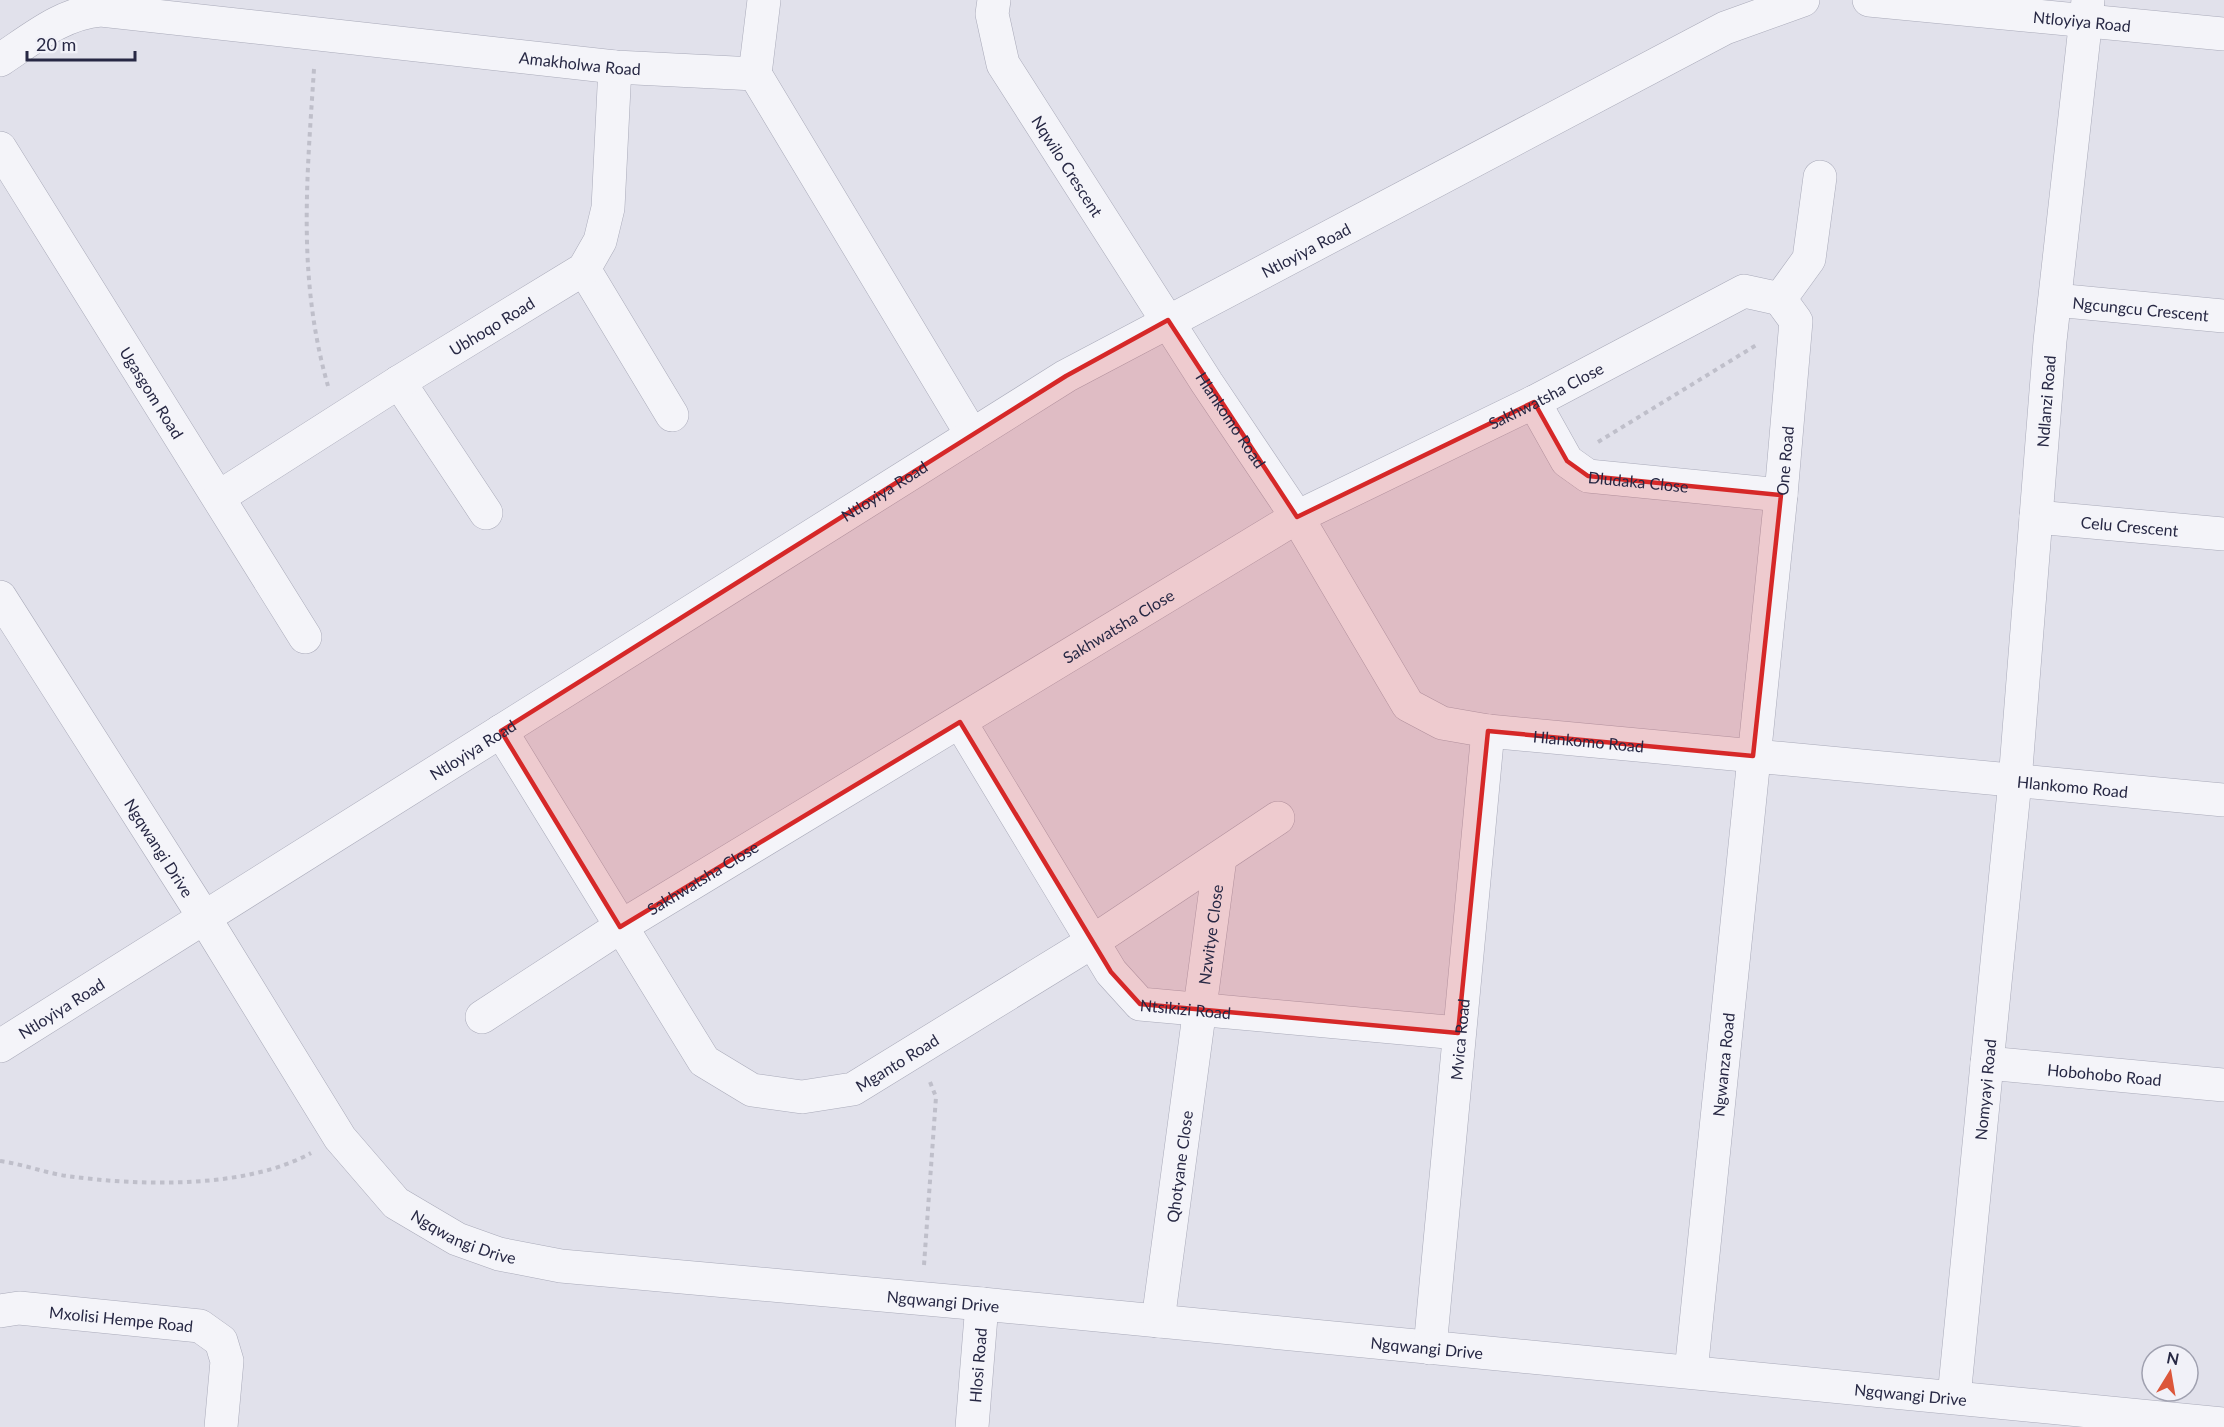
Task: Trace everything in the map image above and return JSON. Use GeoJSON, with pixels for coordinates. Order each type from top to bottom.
{"type":"FeatureCollection","features":[{"type":"Feature","properties":{"kind":"street"},"geometry":{"type":"LineString","coordinates":[[764,0],[755,74],[972,435]]}},
{"type":"Feature","properties":{"kind":"street","name":"Nqwilo Crescent"},"geometry":{"type":"LineString","coordinates":[[994,0],[992,14],[1003,64],[1168,321]]}},
{"type":"Feature","properties":{"kind":"street","name":"Ntloyiya Road"},"geometry":{"type":"LineString","coordinates":[[0,1046],[1066,376],[1725,28],[1803,0]]}},
{"type":"Feature","properties":{"kind":"street","name":"Ntloyiya Road"},"geometry":{"type":"LineString","coordinates":[[1869,0],[2087,10],[2224,34]]}},
{"type":"Feature","properties":{"kind":"street","name":"Ndlanzi Road"},"geometry":{"type":"LineString","coordinates":[[2015,781],[2055,300],[2087,10]]}},
{"type":"Feature","properties":{"kind":"street","name":"Amakholwa Road"},"geometry":{"type":"LineString","coordinates":[[0,60],[60,20],[83,12],[128,12],[615,67],[755,74]]}},
{"type":"Feature","properties":{"kind":"street","name":"Ubhoqo Road"},"geometry":{"type":"LineString","coordinates":[[219,497],[399,382],[584,269],[600,241],[608,208],[615,67]]}},
{"type":"Feature","properties":{"kind":"street","name":"Ugasgom Road"},"geometry":{"type":"LineString","coordinates":[[0,148],[306,637]]}},
{"type":"Feature","properties":{"kind":"street"},"geometry":{"type":"LineString","coordinates":[[1788,310],[1809,259],[1820,177]]}},
{"type":"Feature","properties":{"kind":"street"},"geometry":{"type":"LineString","coordinates":[[584,269],[672,415]]}},
{"type":"Feature","properties":{"kind":"street","name":"Sakhwatsha Close"},"geometry":{"type":"LineString","coordinates":[[482,1017],[620,927],[1297,518],[1534,402],[1744,291],[1788,310]]}},
{"type":"Feature","properties":{"kind":"street","name":"Ngcungcu Crescent"},"geometry":{"type":"LineString","coordinates":[[2055,300],[2224,316]]}},
{"type":"Feature","properties":{"kind":"street","name":"One Road"},"geometry":{"type":"LineString","coordinates":[[1753,756],[1781,495],[1788,310]]}},
{"type":"Feature","properties":{"kind":"street","name":"Hlankomo Road"},"geometry":{"type":"LineString","coordinates":[[1168,321],[1297,518],[1408,705],[1442,723],[1488,731],[2224,800]]}},
{"type":"Feature","properties":{"kind":"street"},"geometry":{"type":"LineString","coordinates":[[399,382],[486,513]]}},
{"type":"Feature","properties":{"kind":"street","name":"Dludaka Close"},"geometry":{"type":"LineString","coordinates":[[1534,402],[1567,461],[1588,476],[1781,495]]}},
{"type":"Feature","properties":{"kind":"street","name":"Celu Crescent"},"geometry":{"type":"LineString","coordinates":[[2036,517],[2224,534]]}},
{"type":"Feature","properties":{"kind":"street","name":"Ngqwangi Drive"},"geometry":{"type":"LineString","coordinates":[[0,597],[204,917],[340,1138],[396,1203],[457,1239],[499,1254],[561,1266],[1954,1397],[2218,1425]]}},
{"type":"Feature","properties":{"kind":"street","name":"Ntsikizi Road"},"geometry":{"type":"LineString","coordinates":[[960,722],[1111,972],[1140,1004],[1458,1033]]}},
{"type":"Feature","properties":{"kind":"street","name":"Mganto Road"},"geometry":{"type":"LineString","coordinates":[[501,731],[704,1061],[752,1090],[802,1097],[853,1089],[1092,942],[1278,818]]}},
{"type":"Feature","properties":{"kind":"street","name":"Mvica Road"},"geometry":{"type":"LineString","coordinates":[[1430,1348],[1488,731]]}},
{"type":"Feature","properties":{"kind":"street","name":"Ngwanza Road"},"geometry":{"type":"LineString","coordinates":[[1690,1372],[1753,756]]}},
{"type":"Feature","properties":{"kind":"street","name":"Nomyayi Road"},"geometry":{"type":"LineString","coordinates":[[1954,1397],[2015,781]]}},
{"type":"Feature","properties":{"kind":"street","name":"Nzwitye Close"},"geometry":{"type":"LineString","coordinates":[[1200,1010],[1220,858]]}},
{"type":"Feature","properties":{"kind":"street","name":"Qhotyane Close"},"geometry":{"type":"LineString","coordinates":[[1158,1321],[1200,1010]]}},
{"type":"Feature","properties":{"kind":"street","name":"Hobohobo Road"},"geometry":{"type":"LineString","coordinates":[[1987,1064],[2224,1085]]}},
{"type":"Feature","properties":{"kind":"street","name":"Hlosi Road"},"geometry":{"type":"LineString","coordinates":[[972,1427],[982,1304]]}},
{"type":"Feature","properties":{"kind":"street","name":"Mxolisi Hempe Road"},"geometry":{"type":"LineString","coordinates":[[0,1311],[19,1308],[200,1326],[221,1341],[227,1361],[220,1427]]}},
{"type":"Feature","properties":{"kind":"path"},"geometry":{"type":"LineString","coordinates":[[316,33],[305,243],[310,304],[324,375],[332,401],[343,419]]}},
{"type":"Feature","properties":{"kind":"path"},"geometry":{"type":"LineString","coordinates":[[1567,461],[1788,310]]}},
{"type":"Feature","properties":{"kind":"path"},"geometry":{"type":"LineString","coordinates":[[913,1052],[926,1072],[936,1097],[923,1275]]}},
{"type":"Feature","properties":{"kind":"path"},"geometry":{"type":"LineString","coordinates":[[0,1161],[66,1176],[161,1182],[218,1181],[295,1162],[317,1150]]}},
{"type":"Feature","properties":{"kind":"highlighted area"},"geometry":{"type":"Polygon","coordinates":[[[1168,320],[1297,517],[1534,402],[1567,461],[1588,476],[1781,495],[1753,756],[1488,731],[1458,1033],[1140,1004],[1111,972],[960,722],[620,927],[501,731],[1066,376],[1168,320]]]}}]}
